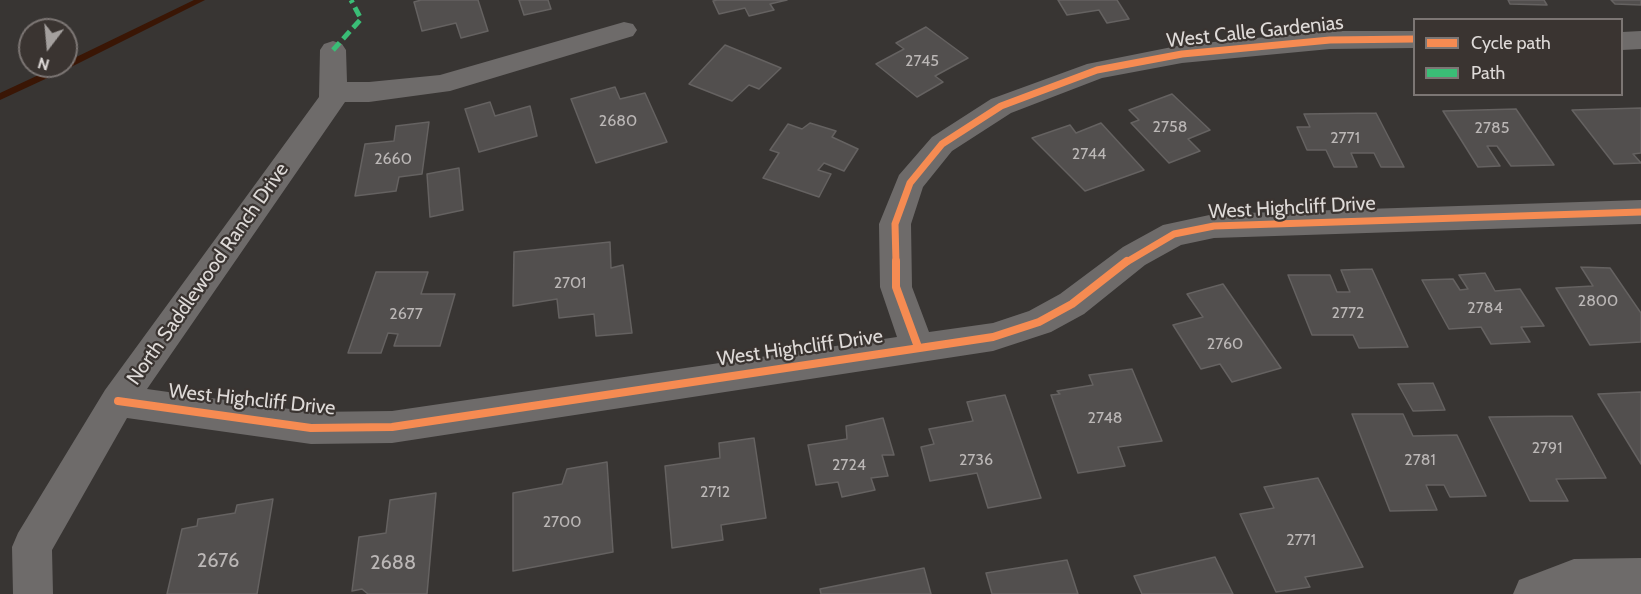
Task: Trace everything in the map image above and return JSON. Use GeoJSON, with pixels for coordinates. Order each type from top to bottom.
{"type":"FeatureCollection","features":[{"type":"Feature","properties":{"kind":"street"},"geometry":{"type":"LineString","coordinates":[[333,92],[369,92],[440,84],[624,30]]}},
{"type":"Feature","properties":{"kind":"street","name":"West Calle Gardenias"},"geometry":{"type":"LineString","coordinates":[[918,347],[896,287],[895,224],[910,183],[942,144],[1001,106],[1096,70],[1182,54],[1330,40],[1413,39]]}},
{"type":"Feature","properties":{"kind":"street"},"geometry":{"type":"LineString","coordinates":[[1623,41],[1641,40]]}},
{"type":"Feature","properties":{"kind":"street","name":"North Saddlewood Ranch Drive"},"geometry":{"type":"LineString","coordinates":[[33,594],[32,547],[118,401],[333,98],[333,50]]}},
{"type":"Feature","properties":{"kind":"street","name":"West Highcliff Drive"},"geometry":{"type":"LineString","coordinates":[[118,401],[311,428],[392,427],[993,337],[1039,322],[1072,304],[1134,255],[1174,234],[1214,226],[1641,212]]}},
{"type":"Feature","properties":{"kind":"street"},"geometry":{"type":"LineString","coordinates":[[1533,594],[1574,579],[1641,578]]}},
{"type":"Feature","properties":{"kind":"building"},"geometry":{"type":"Polygon","coordinates":[[[478,0],[488,31],[461,38],[456,23],[422,31],[414,2],[478,0]]]}},
{"type":"Feature","properties":{"kind":"building"},"geometry":{"type":"Polygon","coordinates":[[[519,0],[548,0],[551,9],[524,15],[519,0]]]}},
{"type":"Feature","properties":{"kind":"building"},"geometry":{"type":"Polygon","coordinates":[[[787,0],[770,4],[774,10],[749,16],[745,8],[719,14],[713,1],[787,0]]]}},
{"type":"Feature","properties":{"kind":"building"},"geometry":{"type":"Polygon","coordinates":[[[1058,0],[1117,0],[1129,19],[1107,23],[1099,10],[1067,15],[1058,0]]]}},
{"type":"Feature","properties":{"kind":"building"},"geometry":{"type":"Polygon","coordinates":[[[1508,0],[1544,0],[1547,5],[1510,4],[1508,0]]]}},
{"type":"Feature","properties":{"kind":"building"},"geometry":{"type":"Polygon","coordinates":[[[1611,0],[1641,0],[1641,5],[1615,4],[1611,0]]]}},
{"type":"Feature","properties":{"kind":"building"},"geometry":{"type":"Polygon","coordinates":[[[926,27],[968,58],[935,76],[943,82],[917,97],[876,64],[904,49],[896,43],[926,27]]]}},
{"type":"Feature","properties":{"kind":"building"},"geometry":{"type":"Polygon","coordinates":[[[725,45],[781,68],[759,89],[749,85],[732,101],[689,84],[725,45]]]}},
{"type":"Feature","properties":{"kind":"building"},"geometry":{"type":"Polygon","coordinates":[[[615,87],[620,99],[645,93],[667,142],[596,163],[571,99],[615,87]]]}},
{"type":"Feature","properties":{"kind":"building"},"geometry":{"type":"Polygon","coordinates":[[[1172,94],[1210,130],[1188,139],[1200,151],[1169,163],[1131,123],[1139,120],[1129,110],[1172,94]]]}},
{"type":"Feature","properties":{"kind":"building"},"geometry":{"type":"Polygon","coordinates":[[[490,102],[495,116],[530,106],[537,136],[479,152],[465,109],[490,102]]]}},
{"type":"Feature","properties":{"kind":"building"},"geometry":{"type":"Polygon","coordinates":[[[1641,108],[1641,153],[1633,154],[1641,163],[1614,164],[1572,110],[1641,108]]]}},
{"type":"Feature","properties":{"kind":"building"},"geometry":{"type":"Polygon","coordinates":[[[1516,109],[1554,165],[1511,166],[1497,146],[1487,146],[1500,166],[1478,167],[1443,111],[1516,109]]]}},
{"type":"Feature","properties":{"kind":"building"},"geometry":{"type":"Polygon","coordinates":[[[1376,113],[1404,167],[1381,167],[1374,153],[1351,153],[1357,167],[1334,167],[1326,150],[1307,150],[1297,127],[1310,127],[1304,114],[1376,113]]]}},
{"type":"Feature","properties":{"kind":"building"},"geometry":{"type":"Polygon","coordinates":[[[429,122],[422,174],[399,177],[396,191],[355,196],[365,144],[394,141],[396,126],[429,122]]]}},
{"type":"Feature","properties":{"kind":"building"},"geometry":{"type":"Polygon","coordinates":[[[810,123],[836,131],[832,137],[858,149],[844,171],[824,163],[818,170],[831,174],[819,197],[763,178],[779,153],[770,150],[788,124],[802,129],[810,123]]]}},
{"type":"Feature","properties":{"kind":"building"},"geometry":{"type":"Polygon","coordinates":[[[1101,123],[1144,170],[1085,191],[1032,138],[1070,125],[1076,133],[1101,123]]]}},
{"type":"Feature","properties":{"kind":"building"},"geometry":{"type":"Polygon","coordinates":[[[459,168],[463,210],[430,217],[427,174],[459,168]]]}},
{"type":"Feature","properties":{"kind":"building"},"geometry":{"type":"Polygon","coordinates":[[[610,242],[611,268],[623,265],[632,333],[596,336],[594,314],[559,318],[557,299],[513,306],[514,252],[610,242]]]}},
{"type":"Feature","properties":{"kind":"building"},"geometry":{"type":"Polygon","coordinates":[[[1581,267],[1610,268],[1641,313],[1641,342],[1590,345],[1556,288],[1593,286],[1581,267]]]}},
{"type":"Feature","properties":{"kind":"building"},"geometry":{"type":"Polygon","coordinates":[[[1372,269],[1408,347],[1359,348],[1353,335],[1312,335],[1288,275],[1330,275],[1337,292],[1350,292],[1341,270],[1372,269]]]}},
{"type":"Feature","properties":{"kind":"building"},"geometry":{"type":"Polygon","coordinates":[[[376,272],[428,272],[421,294],[455,294],[440,346],[394,346],[398,334],[388,333],[381,353],[348,353],[376,272]]]}},
{"type":"Feature","properties":{"kind":"building"},"geometry":{"type":"Polygon","coordinates":[[[1485,273],[1495,291],[1520,289],[1544,326],[1521,327],[1530,342],[1491,344],[1481,327],[1449,329],[1422,280],[1453,279],[1460,290],[1468,289],[1459,275],[1485,273]]]}},
{"type":"Feature","properties":{"kind":"building"},"geometry":{"type":"Polygon","coordinates":[[[1223,284],[1281,368],[1232,382],[1220,364],[1201,369],[1173,325],[1203,317],[1187,294],[1223,284]]]}},
{"type":"Feature","properties":{"kind":"building"},"geometry":{"type":"Polygon","coordinates":[[[1132,369],[1162,441],[1118,447],[1125,466],[1078,473],[1051,395],[1060,394],[1057,391],[1093,385],[1089,375],[1132,369]]]}},
{"type":"Feature","properties":{"kind":"building"},"geometry":{"type":"Polygon","coordinates":[[[1433,383],[1445,410],[1413,411],[1398,384],[1433,383]]]}},
{"type":"Feature","properties":{"kind":"building"},"geometry":{"type":"Polygon","coordinates":[[[1641,392],[1641,464],[1598,394],[1641,392]]]}},
{"type":"Feature","properties":{"kind":"building"},"geometry":{"type":"Polygon","coordinates":[[[1005,395],[1041,498],[988,508],[977,473],[930,481],[921,447],[934,444],[929,429],[973,421],[967,402],[1005,395]]]}},
{"type":"Feature","properties":{"kind":"building"},"geometry":{"type":"Polygon","coordinates":[[[1352,414],[1403,414],[1413,436],[1457,435],[1486,496],[1450,497],[1444,485],[1426,485],[1437,510],[1390,511],[1352,414]]]}},
{"type":"Feature","properties":{"kind":"building"},"geometry":{"type":"Polygon","coordinates":[[[1572,416],[1606,478],[1556,479],[1568,501],[1530,501],[1489,417],[1572,416]]]}},
{"type":"Feature","properties":{"kind":"building"},"geometry":{"type":"Polygon","coordinates":[[[883,418],[894,455],[882,455],[888,476],[871,478],[875,490],[842,497],[838,482],[816,485],[808,445],[847,439],[846,426],[883,418]]]}},
{"type":"Feature","properties":{"kind":"building"},"geometry":{"type":"Polygon","coordinates":[[[754,438],[766,518],[721,525],[723,540],[672,548],[665,466],[720,458],[719,443],[754,438]]]}},
{"type":"Feature","properties":{"kind":"building"},"geometry":{"type":"Polygon","coordinates":[[[607,462],[613,552],[513,571],[513,493],[562,484],[567,469],[607,462]]]}},
{"type":"Feature","properties":{"kind":"building"},"geometry":{"type":"Polygon","coordinates":[[[1318,478],[1363,567],[1305,577],[1310,587],[1276,592],[1240,514],[1274,508],[1264,487],[1318,478]]]}},
{"type":"Feature","properties":{"kind":"building"},"geometry":{"type":"Polygon","coordinates":[[[436,493],[427,594],[368,594],[362,589],[352,591],[359,537],[386,533],[390,500],[436,493]]]}},
{"type":"Feature","properties":{"kind":"building"},"geometry":{"type":"Polygon","coordinates":[[[273,499],[257,594],[167,594],[182,529],[197,526],[198,519],[235,513],[237,505],[273,499]]]}},
{"type":"Feature","properties":{"kind":"building"},"geometry":{"type":"Polygon","coordinates":[[[1215,557],[1233,594],[1142,594],[1134,576],[1215,557]]]}},
{"type":"Feature","properties":{"kind":"building"},"geometry":{"type":"Polygon","coordinates":[[[1067,560],[1078,594],[992,594],[986,573],[1067,560]]]}},
{"type":"Feature","properties":{"kind":"building"},"geometry":{"type":"Polygon","coordinates":[[[924,568],[931,594],[821,594],[820,589],[924,568]]]}},
{"type":"Feature","properties":{"kind":"waterway"},"geometry":{"type":"LineString","coordinates":[[78,60],[201,0]]}},
{"type":"Feature","properties":{"kind":"waterway"},"geometry":{"type":"LineString","coordinates":[[0,97],[40,78]]}},
{"type":"Feature","properties":{"kind":"marked path"},"geometry":{"type":"LineString","coordinates":[[333,50],[361,19],[351,0]]}},
{"type":"Feature","properties":{"kind":"cycle path"},"geometry":{"type":"LineString","coordinates":[[918,347],[896,287],[895,224],[910,183],[942,144],[1001,106],[1097,70],[1182,54],[1330,40],[1413,39]]}},
{"type":"Feature","properties":{"kind":"cycle path"},"geometry":{"type":"LineString","coordinates":[[118,401],[311,428],[392,427],[993,337],[1039,322],[1072,304],[1134,256],[1174,234],[1214,226],[1641,212]]}}]}
